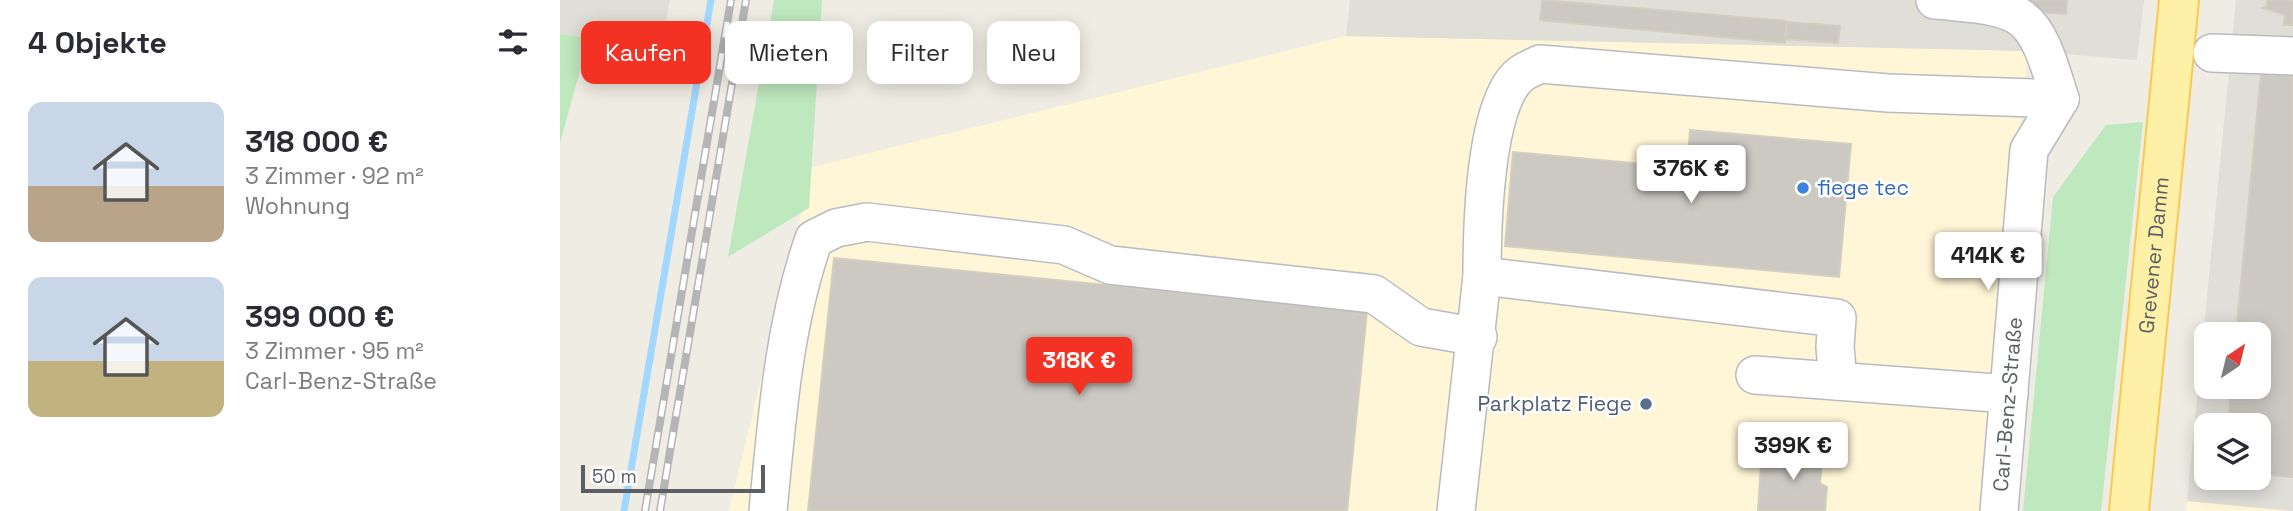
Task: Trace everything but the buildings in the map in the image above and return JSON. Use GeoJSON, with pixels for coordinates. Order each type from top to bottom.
{"type":"FeatureCollection","features":[{"type":"Feature","properties":{"kind":"main road","name":"Grevener Damm"},"geometry":{"type":"LineString","coordinates":[[2129,511],[2179,0]]}},
{"type":"Feature","properties":{"kind":"street"},"geometry":{"type":"LineString","coordinates":[[1456,511],[1478,337],[1482,236],[1494,117],[1520,74],[1540,64],[1888,93],[2060,99],[2040,39],[2012,11],[1996,5],[1935,0]]}},
{"type":"Feature","properties":{"kind":"street"},"geometry":{"type":"LineString","coordinates":[[2212,52],[2293,56]]}},
{"type":"Feature","properties":{"kind":"street","name":"Carl-Benz-Straße"},"geometry":{"type":"LineString","coordinates":[[1999,511],[2029,150],[2060,99]]}},
{"type":"Feature","properties":{"kind":"street"},"geometry":{"type":"LineString","coordinates":[[768,511],[782,365],[806,262],[814,239],[836,228],[867,222],[1064,245],[1110,265],[1374,294],[1421,327],[1478,337]]}},
{"type":"Feature","properties":{"kind":"street"},"geometry":{"type":"LineString","coordinates":[[1482,276],[1837,318],[1835,347],[1838,381]]}},
{"type":"Feature","properties":{"kind":"street"},"geometry":{"type":"LineString","coordinates":[[1755,375],[2008,394]]}},
{"type":"Feature","properties":{"kind":"shaded area"},"geometry":{"type":"Polygon","coordinates":[[[560,0],[670,0],[666,21],[581,21],[581,37],[560,34],[560,0]]]}},
{"type":"Feature","properties":{"kind":"shaded area"},"geometry":{"type":"Polygon","coordinates":[[[1350,0],[2144,0],[2137,60],[2028,51],[1346,36],[1350,0]]]}},
{"type":"Feature","properties":{"kind":"shaded area"},"geometry":{"type":"Polygon","coordinates":[[[2236,0],[2293,0],[2293,511],[2187,501],[2194,429],[2194,490],[2271,490],[2271,413],[2196,413],[2197,399],[2272,399],[2272,322],[2205,322],[2236,0]]]}},
{"type":"Feature","properties":{"kind":"shaded area"},"geometry":{"type":"Polygon","coordinates":[[[1346,36],[2028,51],[1980,511],[729,511],[812,167],[1346,36]]]}},
{"type":"Feature","properties":{"kind":"shaded area"},"geometry":{"type":"Polygon","coordinates":[[[2187,501],[2286,511],[2186,511],[2187,501]]]}},
{"type":"Feature","properties":{"kind":"green space"},"geometry":{"type":"Polygon","coordinates":[[[774,0],[822,0],[821,21],[770,21],[774,0]]]}},
{"type":"Feature","properties":{"kind":"green space"},"geometry":{"type":"Polygon","coordinates":[[[560,34],[581,37],[581,67],[560,143],[560,34]]]}},
{"type":"Feature","properties":{"kind":"green space"},"geometry":{"type":"Polygon","coordinates":[[[759,84],[817,84],[809,208],[728,257],[759,84]]]}},
{"type":"Feature","properties":{"kind":"green space"},"geometry":{"type":"Polygon","coordinates":[[[2143,122],[2101,511],[2023,511],[2053,197],[2106,125],[2143,122]]]}},
{"type":"Feature","properties":{"kind":"waterway"},"geometry":{"type":"LineString","coordinates":[[624,511],[711,0]]}},
{"type":"Feature","properties":{"kind":"railway"},"geometry":{"type":"LineString","coordinates":[[645,511],[731,0]]}},
{"type":"Feature","properties":{"kind":"railway"},"geometry":{"type":"LineString","coordinates":[[660,511],[746,0]]}},
{"type":"Feature","properties":{"kind":"place","name":"fiege tec"},"geometry":{"type":"Point","coordinates":[1803,188]}},
{"type":"Feature","properties":{"kind":"place","name":"Parkplatz Fiege"},"geometry":{"type":"Point","coordinates":[1646,404]}}]}
